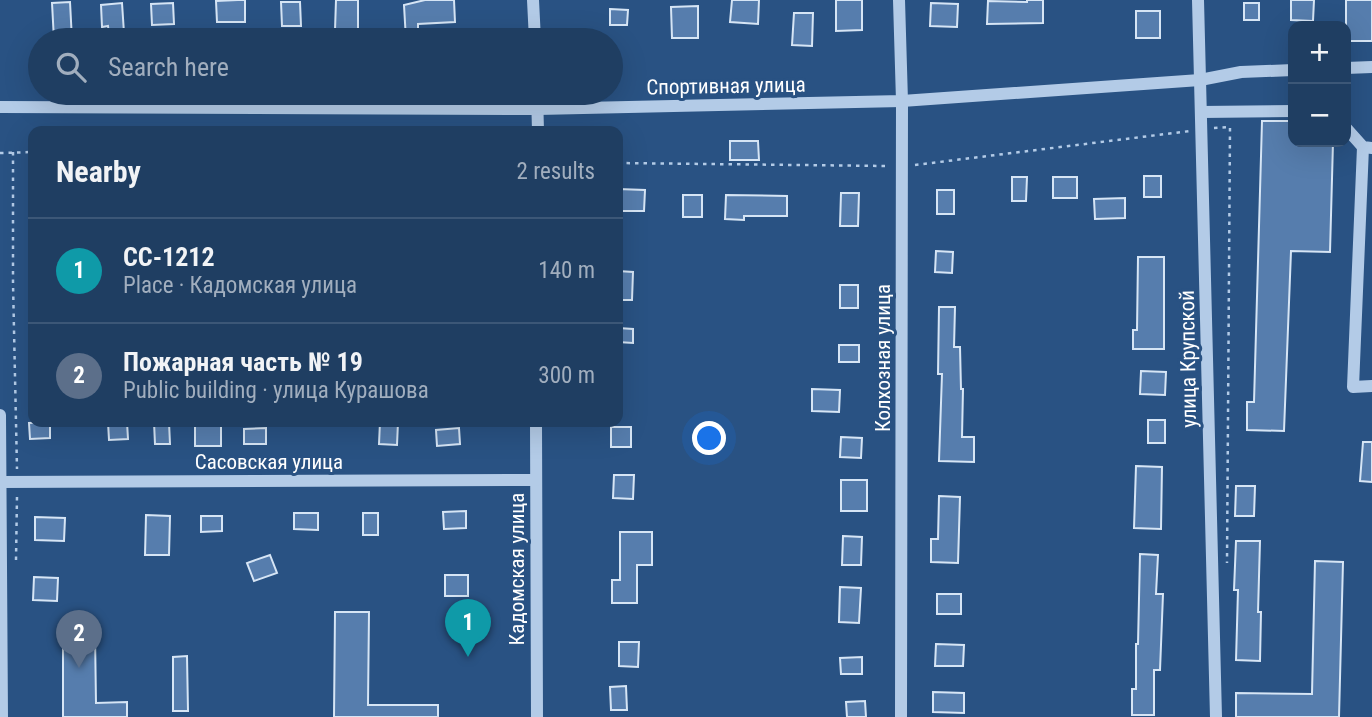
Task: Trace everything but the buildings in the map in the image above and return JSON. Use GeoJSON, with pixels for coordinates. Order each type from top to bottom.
{"type":"FeatureCollection","features":[{"type":"Feature","properties":{"kind":"street"},"geometry":{"type":"LineString","coordinates":[[533,0],[534,28]]}},
{"type":"Feature","properties":{"kind":"street","name":"Колхозная улица"},"geometry":{"type":"LineString","coordinates":[[899,0],[902,101],[901,717]]}},
{"type":"Feature","properties":{"kind":"street","name":"улица Крупской"},"geometry":{"type":"LineString","coordinates":[[1198,0],[1216,717]]}},
{"type":"Feature","properties":{"kind":"street"},"geometry":{"type":"LineString","coordinates":[[1351,68],[1372,67]]}},
{"type":"Feature","properties":{"kind":"street","name":"Спортивная улица"},"geometry":{"type":"LineString","coordinates":[[0,107],[538,109],[902,101],[1200,80],[1241,72],[1288,70]]}},
{"type":"Feature","properties":{"kind":"street"},"geometry":{"type":"LineString","coordinates":[[538,105],[538,126]]}},
{"type":"Feature","properties":{"kind":"street"},"geometry":{"type":"LineString","coordinates":[[1201,112],[1288,111]]}},
{"type":"Feature","properties":{"kind":"street"},"geometry":{"type":"LineString","coordinates":[[1351,133],[1367,147],[1353,387],[1372,386]]}},
{"type":"Feature","properties":{"kind":"street"},"geometry":{"type":"LineString","coordinates":[[0,415],[2,717]]}},
{"type":"Feature","properties":{"kind":"street","name":"Кадомская улица"},"geometry":{"type":"LineString","coordinates":[[536,427],[537,717]]}},
{"type":"Feature","properties":{"kind":"street","name":"Сасовская улица"},"geometry":{"type":"LineString","coordinates":[[1,482],[536,481]]}},
{"type":"Feature","properties":{"kind":"path"},"geometry":{"type":"LineString","coordinates":[[623,163],[902,166],[1230,127],[1227,573]]}},
{"type":"Feature","properties":{"kind":"path"},"geometry":{"type":"LineString","coordinates":[[0,152],[28,152]]}},
{"type":"Feature","properties":{"kind":"place","name":"СС-1212"},"geometry":{"type":"Point","coordinates":[468,657]}},
{"type":"Feature","properties":{"kind":"place","name":"Пожарная часть № 19"},"geometry":{"type":"Point","coordinates":[79,668]}}]}
